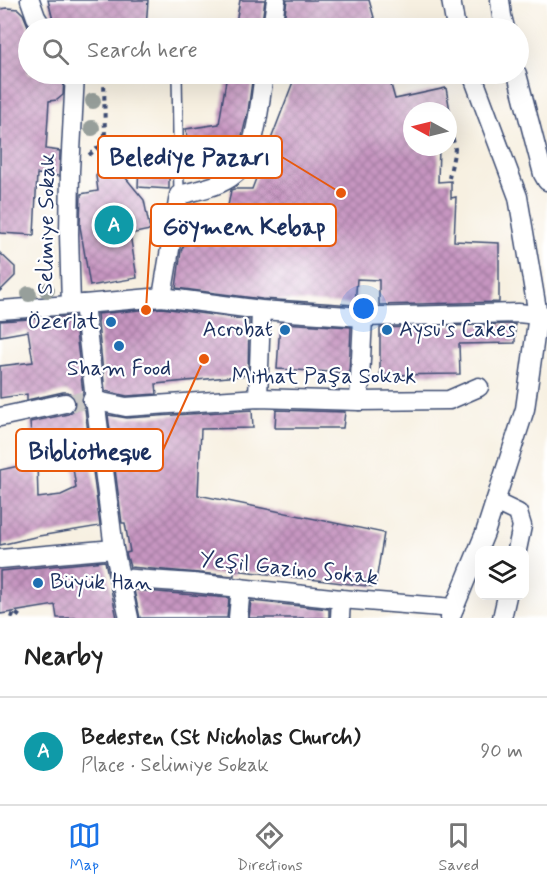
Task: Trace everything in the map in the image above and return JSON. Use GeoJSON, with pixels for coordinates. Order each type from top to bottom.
{"type":"FeatureCollection","features":[{"type":"Feature","properties":{"kind":"street"},"geometry":{"type":"LineString","coordinates":[[30,0],[37,18]]}},
{"type":"Feature","properties":{"kind":"street"},"geometry":{"type":"LineString","coordinates":[[273,18],[276,0]]}},
{"type":"Feature","properties":{"kind":"street"},"geometry":{"type":"LineString","coordinates":[[451,0],[454,18]]}},
{"type":"Feature","properties":{"kind":"street"},"geometry":{"type":"LineString","coordinates":[[500,0],[502,18]]}},
{"type":"Feature","properties":{"kind":"street","name":"Selimiye Sokak"},"geometry":{"type":"LineString","coordinates":[[0,310],[78,305],[69,234],[74,84]]}},
{"type":"Feature","properties":{"kind":"street"},"geometry":{"type":"LineString","coordinates":[[162,297],[179,195],[225,181],[240,170],[254,135],[262,84]]}},
{"type":"Feature","properties":{"kind":"street"},"geometry":{"type":"LineString","coordinates":[[452,613],[485,533],[525,409],[542,315],[518,197],[476,84]]}},
{"type":"Feature","properties":{"kind":"street"},"geometry":{"type":"LineString","coordinates":[[520,84],[546,176]]}},
{"type":"Feature","properties":{"kind":"street"},"geometry":{"type":"LineString","coordinates":[[129,618],[114,549],[78,305],[162,297],[261,310],[363,317],[518,313],[542,315]]}},
{"type":"Feature","properties":{"kind":"street"},"geometry":{"type":"LineString","coordinates":[[258,398],[261,310]]}},
{"type":"Feature","properties":{"kind":"street"},"geometry":{"type":"LineString","coordinates":[[359,401],[363,317]]}},
{"type":"Feature","properties":{"kind":"street","name":"Mithat Paşa Sokak"},"geometry":{"type":"LineString","coordinates":[[93,399],[126,408],[258,398],[359,401],[449,400],[479,387]]}},
{"type":"Feature","properties":{"kind":"street"},"geometry":{"type":"LineString","coordinates":[[0,417],[64,403]]}},
{"type":"Feature","properties":{"kind":"street"},"geometry":{"type":"LineString","coordinates":[[495,502],[518,513],[522,526],[518,546]]}},
{"type":"Feature","properties":{"kind":"street"},"geometry":{"type":"LineString","coordinates":[[0,559],[114,549]]}},
{"type":"Feature","properties":{"kind":"street","name":"Yeşil Gazino Sokak"},"geometry":{"type":"LineString","coordinates":[[119,578],[241,588],[452,613]]}},
{"type":"Feature","properties":{"kind":"street"},"geometry":{"type":"LineString","coordinates":[[238,618],[241,588]]}},
{"type":"Feature","properties":{"kind":"street"},"geometry":{"type":"LineString","coordinates":[[333,599],[340,618]]}},
{"type":"Feature","properties":{"kind":"street"},"geometry":{"type":"LineString","coordinates":[[502,618],[506,600]]}},
{"type":"Feature","properties":{"kind":"lane"},"geometry":{"type":"LineString","coordinates":[[177,84],[179,195]]}},
{"type":"Feature","properties":{"kind":"path"},"geometry":{"type":"LineString","coordinates":[[70,171],[105,142],[104,84]]}},
{"type":"Feature","properties":{"kind":"path"},"geometry":{"type":"LineString","coordinates":[[449,178],[454,156]]}},
{"type":"Feature","properties":{"kind":"path"},"geometry":{"type":"LineString","coordinates":[[12,618],[14,612],[22,618]]}},
{"type":"Feature","properties":{"kind":"building"},"geometry":{"type":"Polygon","coordinates":[[[48,0],[148,0],[147,18],[52,18],[48,0]]]}},
{"type":"Feature","properties":{"kind":"building"},"geometry":{"type":"Polygon","coordinates":[[[240,0],[265,0],[262,18],[237,18],[240,0]]]}},
{"type":"Feature","properties":{"kind":"building"},"geometry":{"type":"Polygon","coordinates":[[[287,0],[369,0],[374,18],[284,18],[287,0]]]}},
{"type":"Feature","properties":{"kind":"building"},"geometry":{"type":"Polygon","coordinates":[[[0,9],[18,9],[25,18],[18,18],[18,84],[64,84],[63,95],[57,100],[49,101],[46,149],[60,151],[59,176],[37,174],[34,235],[0,233],[0,9]]]}},
{"type":"Feature","properties":{"kind":"building"},"geometry":{"type":"Polygon","coordinates":[[[225,84],[252,84],[241,140],[232,160],[219,171],[185,176],[185,165],[191,165],[186,129],[219,124],[225,84]]]}},
{"type":"Feature","properties":{"kind":"building"},"geometry":{"type":"Polygon","coordinates":[[[292,84],[391,84],[395,99],[446,88],[448,102],[403,102],[403,156],[439,156],[438,182],[451,181],[451,198],[456,197],[454,241],[499,243],[499,302],[379,305],[379,280],[357,279],[355,305],[262,299],[176,288],[181,251],[202,206],[228,206],[231,190],[252,189],[292,84]]]}},
{"type":"Feature","properties":{"kind":"building"},"geometry":{"type":"Polygon","coordinates":[[[139,163],[172,164],[169,189],[138,187],[139,163]]]}},
{"type":"Feature","properties":{"kind":"building"},"geometry":{"type":"Polygon","coordinates":[[[116,166],[144,200],[150,230],[130,234],[137,278],[90,286],[80,226],[81,194],[98,191],[96,176],[101,167],[116,166]]]}},
{"type":"Feature","properties":{"kind":"building"},"geometry":{"type":"Polygon","coordinates":[[[0,253],[15,267],[15,276],[0,291],[0,253]]]}},
{"type":"Feature","properties":{"kind":"building"},"geometry":{"type":"Polygon","coordinates":[[[162,308],[249,320],[248,375],[156,384],[157,394],[127,396],[105,391],[97,314],[162,308]]]}},
{"type":"Feature","properties":{"kind":"building"},"geometry":{"type":"Polygon","coordinates":[[[74,316],[83,393],[81,403],[85,409],[100,526],[0,545],[0,470],[37,462],[38,498],[61,495],[76,488],[70,448],[33,455],[30,422],[68,414],[73,411],[76,401],[68,392],[27,400],[27,394],[0,398],[0,366],[33,362],[28,331],[0,336],[0,321],[74,316]]]}},
{"type":"Feature","properties":{"kind":"building"},"geometry":{"type":"Polygon","coordinates":[[[280,323],[351,327],[349,373],[277,369],[280,323]]]}},
{"type":"Feature","properties":{"kind":"building"},"geometry":{"type":"Polygon","coordinates":[[[515,324],[515,343],[459,344],[460,374],[380,375],[380,328],[515,324]]]}},
{"type":"Feature","properties":{"kind":"building"},"geometry":{"type":"Polygon","coordinates":[[[252,410],[253,428],[201,429],[198,495],[384,533],[375,587],[234,570],[234,576],[130,567],[126,553],[130,552],[125,523],[122,523],[108,415],[127,418],[252,410]]]}},
{"type":"Feature","properties":{"kind":"building"},"geometry":{"type":"Polygon","coordinates":[[[276,410],[345,412],[343,428],[275,428],[276,410]]]}},
{"type":"Feature","properties":{"kind":"building","name":"Büyük Han"},"geometry":{"type":"Polygon","coordinates":[[[105,561],[117,618],[57,618],[55,605],[0,614],[0,571],[105,561]]]}},
{"type":"Feature","properties":{"kind":"building"},"geometry":{"type":"Polygon","coordinates":[[[134,590],[229,598],[227,618],[140,618],[134,590]]]}},
{"type":"Feature","properties":{"kind":"building"},"geometry":{"type":"Polygon","coordinates":[[[251,601],[329,609],[329,618],[249,618],[251,601]]]}},
{"type":"Feature","properties":{"kind":"tunnel"},"geometry":{"type":"LineString","coordinates":[[65,403],[92,400]]}},
{"type":"Feature","properties":{"kind":"place","name":"Belediye Pazarı"},"geometry":{"type":"Point","coordinates":[341,193]}},
{"type":"Feature","properties":{"kind":"place","name":"Bedesten (St Nicholas Church)"},"geometry":{"type":"Point","coordinates":[114,225]}},
{"type":"Feature","properties":{"kind":"place","name":"Göymen Kebap"},"geometry":{"type":"Point","coordinates":[146,310]}},
{"type":"Feature","properties":{"kind":"place","name":"Özerlat"},"geometry":{"type":"Point","coordinates":[111,322]}},
{"type":"Feature","properties":{"kind":"place","name":"Acrobat"},"geometry":{"type":"Point","coordinates":[285,330]}},
{"type":"Feature","properties":{"kind":"place","name":"Aysu's Cakes"},"geometry":{"type":"Point","coordinates":[387,330]}},
{"type":"Feature","properties":{"kind":"place","name":"Sham Food"},"geometry":{"type":"Point","coordinates":[119,346]}},
{"type":"Feature","properties":{"kind":"place","name":"Bibliotheque"},"geometry":{"type":"Point","coordinates":[204,359]}},
{"type":"Feature","properties":{"kind":"place","name":"Büyük Han"},"geometry":{"type":"Point","coordinates":[38,583]}}]}
